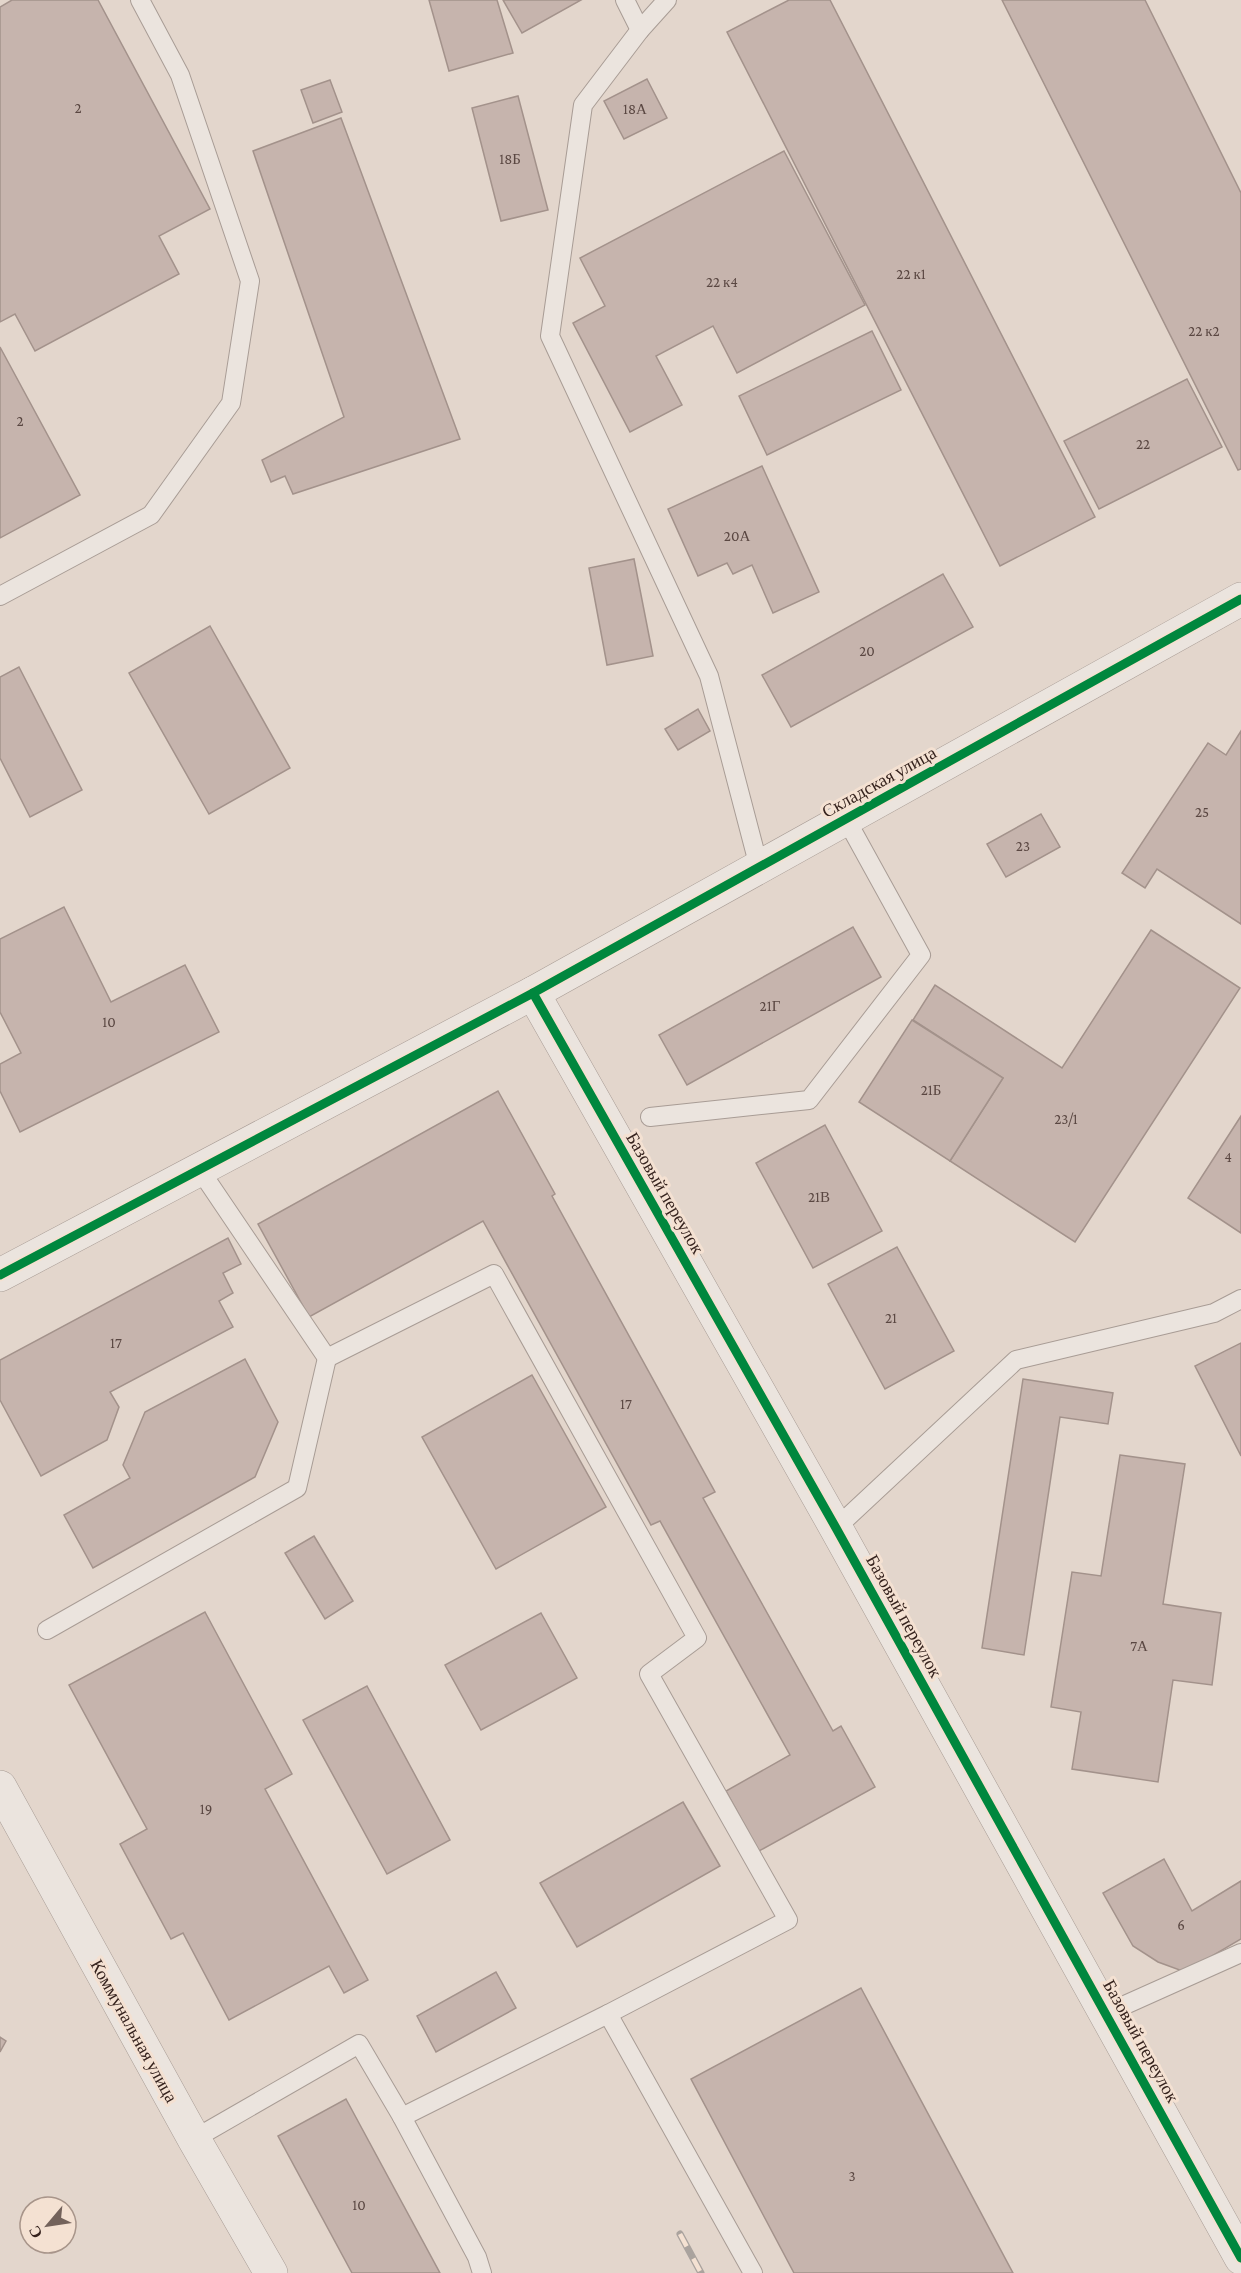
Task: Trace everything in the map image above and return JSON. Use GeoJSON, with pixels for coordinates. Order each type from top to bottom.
{"type":"FeatureCollection","features":[{"type":"Feature","properties":{"kind":"street","name":"Складская улица"},"geometry":{"type":"LineString","coordinates":[[0,1275],[533,993],[1241,599]]}},
{"type":"Feature","properties":{"kind":"street","name":"Базовый переулок"},"geometry":{"type":"LineString","coordinates":[[533,993],[836,1528],[1241,2258]]}},
{"type":"Feature","properties":{"kind":"street","name":"Коммунальная улица"},"geometry":{"type":"LineString","coordinates":[[0,1787],[194,2139],[271,2273]]}},
{"type":"Feature","properties":{"kind":"lane"},"geometry":{"type":"LineString","coordinates":[[0,596],[152,515],[231,403],[250,281],[180,75],[140,0]]}},
{"type":"Feature","properties":{"kind":"lane"},"geometry":{"type":"LineString","coordinates":[[626,0],[640,30]]}},
{"type":"Feature","properties":{"kind":"lane"},"geometry":{"type":"LineString","coordinates":[[667,0],[640,30],[583,105],[550,336],[709,676],[759,867]]}},
{"type":"Feature","properties":{"kind":"lane"},"geometry":{"type":"LineString","coordinates":[[650,1117],[809,1100],[921,955],[846,819]]}},
{"type":"Feature","properties":{"kind":"lane"},"geometry":{"type":"LineString","coordinates":[[47,1630],[297,1488],[327,1358],[200,1170]]}},
{"type":"Feature","properties":{"kind":"lane"},"geometry":{"type":"LineString","coordinates":[[327,1358],[494,1274],[697,1638],[649,1674],[788,1920],[608,2014],[402,2117]]}},
{"type":"Feature","properties":{"kind":"lane"},"geometry":{"type":"LineString","coordinates":[[836,1528],[1016,1360],[1214,1313],[1241,1299]]}},
{"type":"Feature","properties":{"kind":"lane"},"geometry":{"type":"LineString","coordinates":[[1107,2013],[1241,1953]]}},
{"type":"Feature","properties":{"kind":"lane"},"geometry":{"type":"LineString","coordinates":[[608,2014],[753,2273]]}},
{"type":"Feature","properties":{"kind":"lane"},"geometry":{"type":"LineString","coordinates":[[194,2139],[358,2044],[402,2117],[477,2257],[482,2273]]}},
{"type":"Feature","properties":{"kind":"building"},"geometry":{"type":"Polygon","coordinates":[[[12,0],[98,0],[210,209],[159,236],[179,274],[35,351],[15,314],[0,322],[0,7],[12,0]]]}},
{"type":"Feature","properties":{"kind":"building"},"geometry":{"type":"Polygon","coordinates":[[[429,0],[497,0],[513,53],[449,71],[429,0]]]}},
{"type":"Feature","properties":{"kind":"building"},"geometry":{"type":"Polygon","coordinates":[[[503,0],[581,0],[522,33],[503,0]]]}},
{"type":"Feature","properties":{"kind":"building"},"geometry":{"type":"Polygon","coordinates":[[[789,0],[830,0],[1095,517],[1000,566],[727,32],[789,0]]]}},
{"type":"Feature","properties":{"kind":"building"},"geometry":{"type":"Polygon","coordinates":[[[1002,0],[1145,0],[1241,193],[1241,469],[1238,470],[1002,0]]]}},
{"type":"Feature","properties":{"kind":"building"},"geometry":{"type":"Polygon","coordinates":[[[647,79],[667,118],[624,139],[604,101],[647,79]]]}},
{"type":"Feature","properties":{"kind":"building"},"geometry":{"type":"Polygon","coordinates":[[[330,80],[342,112],[313,123],[301,90],[330,80]]]}},
{"type":"Feature","properties":{"kind":"building"},"geometry":{"type":"Polygon","coordinates":[[[518,96],[548,210],[501,221],[472,108],[518,96]]]}},
{"type":"Feature","properties":{"kind":"building"},"geometry":{"type":"Polygon","coordinates":[[[341,118],[460,439],[293,494],[285,476],[271,482],[262,460],[344,417],[253,151],[341,118]]]}},
{"type":"Feature","properties":{"kind":"building"},"geometry":{"type":"Polygon","coordinates":[[[784,151],[865,305],[737,373],[713,326],[656,356],[682,405],[630,432],[573,323],[605,306],[580,258],[784,151]]]}},
{"type":"Feature","properties":{"kind":"building"},"geometry":{"type":"Polygon","coordinates":[[[872,331],[901,390],[767,455],[739,396],[872,331]]]}},
{"type":"Feature","properties":{"kind":"building"},"geometry":{"type":"Polygon","coordinates":[[[0,347],[80,495],[0,538],[0,347]]]}},
{"type":"Feature","properties":{"kind":"building"},"geometry":{"type":"Polygon","coordinates":[[[1187,379],[1222,447],[1099,509],[1064,441],[1187,379]]]}},
{"type":"Feature","properties":{"kind":"building"},"geometry":{"type":"Polygon","coordinates":[[[762,466],[819,592],[773,613],[752,565],[733,574],[727,563],[698,576],[668,509],[762,466]]]}},
{"type":"Feature","properties":{"kind":"building"},"geometry":{"type":"Polygon","coordinates":[[[634,559],[653,656],[607,665],[589,568],[634,559]]]}},
{"type":"Feature","properties":{"kind":"building"},"geometry":{"type":"Polygon","coordinates":[[[943,574],[973,627],[791,727],[762,675],[943,574]]]}},
{"type":"Feature","properties":{"kind":"building"},"geometry":{"type":"Polygon","coordinates":[[[210,626],[290,768],[209,814],[129,673],[210,626]]]}},
{"type":"Feature","properties":{"kind":"building"},"geometry":{"type":"Polygon","coordinates":[[[19,667],[82,790],[30,817],[0,758],[0,677],[19,667]]]}},
{"type":"Feature","properties":{"kind":"building"},"geometry":{"type":"Polygon","coordinates":[[[698,709],[710,731],[678,750],[665,729],[698,709]]]}},
{"type":"Feature","properties":{"kind":"building"},"geometry":{"type":"Polygon","coordinates":[[[1241,731],[1241,924],[1157,869],[1145,888],[1122,873],[1208,743],[1226,755],[1241,731]]]}},
{"type":"Feature","properties":{"kind":"building"},"geometry":{"type":"Polygon","coordinates":[[[1041,814],[1060,847],[1006,877],[987,844],[1041,814]]]}},
{"type":"Feature","properties":{"kind":"building"},"geometry":{"type":"Polygon","coordinates":[[[64,907],[111,1002],[185,965],[219,1032],[20,1132],[0,1091],[0,1064],[21,1053],[0,1012],[0,939],[64,907]]]}},
{"type":"Feature","properties":{"kind":"building"},"geometry":{"type":"Polygon","coordinates":[[[853,927],[881,977],[687,1085],[659,1035],[853,927]]]}},
{"type":"Feature","properties":{"kind":"building"},"geometry":{"type":"Polygon","coordinates":[[[1151,930],[1240,988],[1075,1242],[950,1161],[1003,1078],[913,1020],[935,985],[1062,1068],[1151,930]]]}},
{"type":"Feature","properties":{"kind":"building"},"geometry":{"type":"Polygon","coordinates":[[[912,1020],[1003,1078],[950,1161],[859,1102],[912,1020]]]}},
{"type":"Feature","properties":{"kind":"building"},"geometry":{"type":"Polygon","coordinates":[[[498,1091],[555,1194],[552,1196],[715,1492],[703,1498],[833,1731],[841,1726],[875,1787],[759,1851],[726,1791],[790,1755],[660,1521],[651,1525],[483,1221],[309,1317],[258,1224],[498,1091]]]}},
{"type":"Feature","properties":{"kind":"building"},"geometry":{"type":"Polygon","coordinates":[[[1241,1116],[1241,1233],[1188,1198],[1241,1116]]]}},
{"type":"Feature","properties":{"kind":"building"},"geometry":{"type":"Polygon","coordinates":[[[825,1125],[882,1231],[813,1268],[756,1163],[825,1125]]]}},
{"type":"Feature","properties":{"kind":"building"},"geometry":{"type":"Polygon","coordinates":[[[228,1238],[241,1264],[223,1273],[233,1293],[219,1301],[233,1327],[110,1392],[119,1407],[107,1440],[41,1476],[0,1400],[0,1360],[228,1238]]]}},
{"type":"Feature","properties":{"kind":"building"},"geometry":{"type":"Polygon","coordinates":[[[897,1247],[954,1351],[885,1389],[828,1284],[897,1247]]]}},
{"type":"Feature","properties":{"kind":"building"},"geometry":{"type":"Polygon","coordinates":[[[1241,1343],[1241,1456],[1195,1366],[1241,1343]]]}},
{"type":"Feature","properties":{"kind":"building"},"geometry":{"type":"Polygon","coordinates":[[[245,1359],[278,1422],[255,1477],[93,1568],[64,1515],[130,1478],[123,1465],[145,1412],[245,1359]]]}},
{"type":"Feature","properties":{"kind":"building"},"geometry":{"type":"Polygon","coordinates":[[[532,1375],[606,1507],[496,1569],[422,1437],[532,1375]]]}},
{"type":"Feature","properties":{"kind":"building"},"geometry":{"type":"Polygon","coordinates":[[[1023,1379],[1113,1393],[1108,1424],[1060,1417],[1024,1655],[982,1648],[1023,1379]]]}},
{"type":"Feature","properties":{"kind":"building"},"geometry":{"type":"Polygon","coordinates":[[[1120,1455],[1185,1464],[1163,1604],[1221,1613],[1212,1685],[1173,1680],[1158,1782],[1072,1769],[1081,1712],[1051,1707],[1072,1572],[1101,1576],[1120,1455]]]}},
{"type":"Feature","properties":{"kind":"building"},"geometry":{"type":"Polygon","coordinates":[[[314,1536],[353,1601],[325,1619],[285,1553],[314,1536]]]}},
{"type":"Feature","properties":{"kind":"building"},"geometry":{"type":"Polygon","coordinates":[[[205,1612],[292,1774],[265,1789],[368,1980],[344,1993],[329,1966],[229,2020],[183,1933],[171,1939],[120,1844],[147,1829],[69,1685],[205,1612]]]}},
{"type":"Feature","properties":{"kind":"building"},"geometry":{"type":"Polygon","coordinates":[[[541,1613],[577,1678],[481,1730],[445,1665],[541,1613]]]}},
{"type":"Feature","properties":{"kind":"building"},"geometry":{"type":"Polygon","coordinates":[[[367,1686],[450,1840],[387,1874],[303,1720],[367,1686]]]}},
{"type":"Feature","properties":{"kind":"building"},"geometry":{"type":"Polygon","coordinates":[[[683,1802],[720,1866],[577,1947],[540,1883],[683,1802]]]}},
{"type":"Feature","properties":{"kind":"building"},"geometry":{"type":"Polygon","coordinates":[[[1164,1859],[1192,1911],[1241,1881],[1241,1939],[1185,1972],[1158,1962],[1133,1946],[1103,1893],[1164,1859]]]}},
{"type":"Feature","properties":{"kind":"building"},"geometry":{"type":"Polygon","coordinates":[[[496,1972],[516,2008],[436,2052],[417,2016],[496,1972]]]}},
{"type":"Feature","properties":{"kind":"building"},"geometry":{"type":"Polygon","coordinates":[[[861,1988],[1013,2273],[794,2273],[691,2079],[861,1988]]]}},
{"type":"Feature","properties":{"kind":"building"},"geometry":{"type":"Polygon","coordinates":[[[0,2037],[6,2041],[0,2052],[0,2037]]]}},
{"type":"Feature","properties":{"kind":"building"},"geometry":{"type":"Polygon","coordinates":[[[346,2099],[440,2273],[352,2273],[278,2136],[346,2099]]]}},
{"type":"Feature","properties":{"kind":"railway"},"geometry":{"type":"LineString","coordinates":[[680,2234],[701,2273]]}},
{"type":"Feature","properties":{"kind":"cycle path"},"geometry":{"type":"LineString","coordinates":[[0,1275],[533,993],[1241,599]]}},
{"type":"Feature","properties":{"kind":"cycle path"},"geometry":{"type":"LineString","coordinates":[[533,993],[836,1528],[1241,2258]]}}]}
